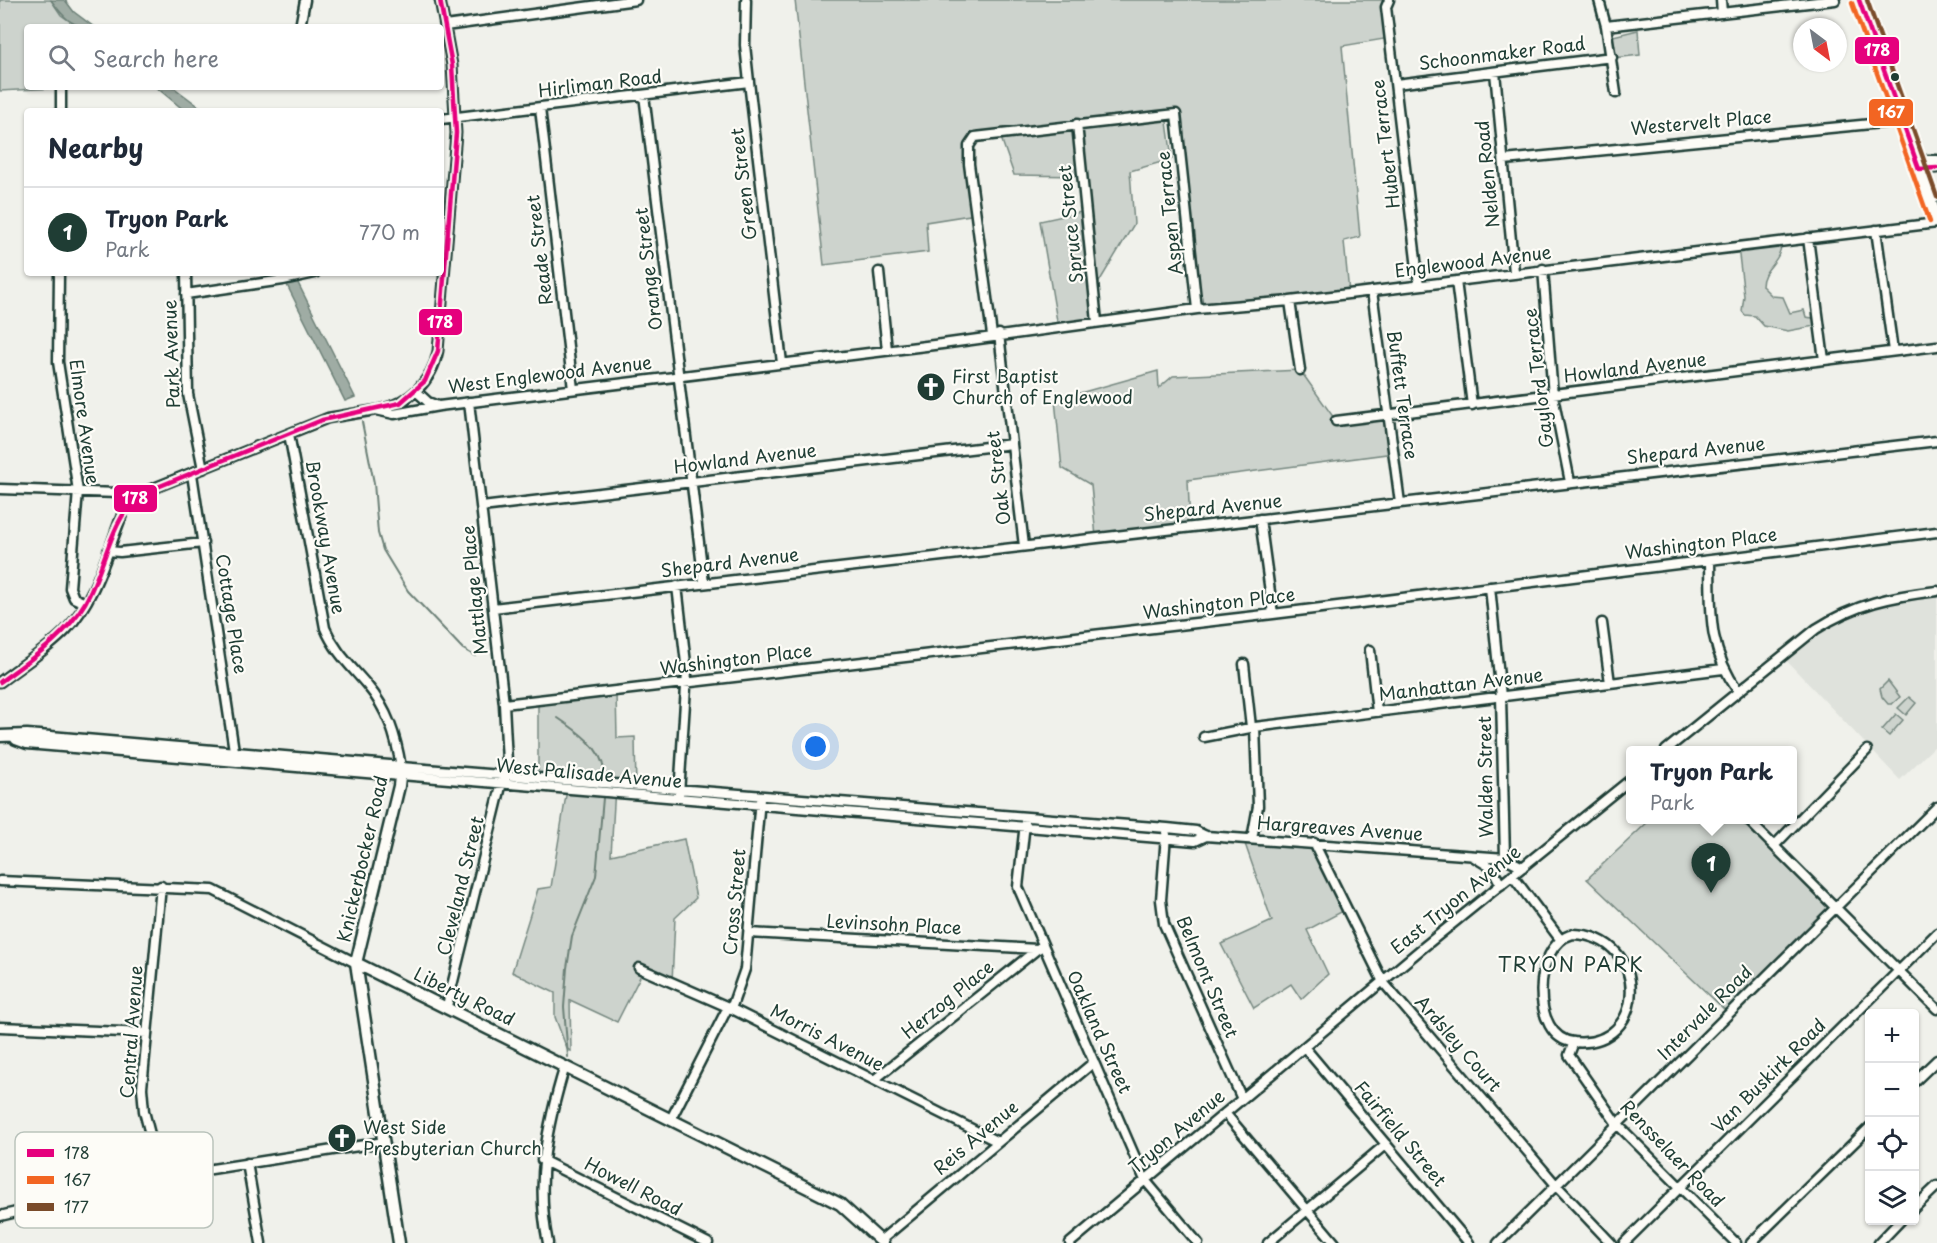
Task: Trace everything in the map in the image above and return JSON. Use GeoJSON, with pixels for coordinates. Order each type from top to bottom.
{"type":"FeatureCollection","features":[{"type":"Feature","properties":{"kind":"main road"},"geometry":{"type":"LineString","coordinates":[[1859,0],[1937,221]]}},
{"type":"Feature","properties":{"kind":"main road","name":"West Palisade Avenue"},"geometry":{"type":"LineString","coordinates":[[5,737],[27,742],[95,745],[401,771]]}},
{"type":"Feature","properties":{"kind":"main road","name":"Knickerbocker Road"},"geometry":{"type":"LineString","coordinates":[[399,1243],[356,963],[401,771]]}},
{"type":"Feature","properties":{"kind":"main road","name":"Liberty Road"},"geometry":{"type":"LineString","coordinates":[[356,963],[447,1006],[840,1204],[881,1242]]}},
{"type":"Feature","properties":{"kind":"street"},"geometry":{"type":"LineString","coordinates":[[301,24],[307,0]]}},
{"type":"Feature","properties":{"kind":"street"},"geometry":{"type":"LineString","coordinates":[[440,0],[453,73],[456,117],[445,247]]}},
{"type":"Feature","properties":{"kind":"street"},"geometry":{"type":"LineString","coordinates":[[445,26],[636,0]]}},
{"type":"Feature","properties":{"kind":"street","name":"Green Street"},"geometry":{"type":"LineString","coordinates":[[746,0],[745,45],[782,363]]}},
{"type":"Feature","properties":{"kind":"street","name":"Hubert Terrace"},"geometry":{"type":"LineString","coordinates":[[1389,0],[1386,7],[1419,285]]}},
{"type":"Feature","properties":{"kind":"street"},"geometry":{"type":"LineString","coordinates":[[1599,0],[1612,57],[1616,93]]}},
{"type":"Feature","properties":{"kind":"street"},"geometry":{"type":"LineString","coordinates":[[1721,0],[1722,13]]}},
{"type":"Feature","properties":{"kind":"street"},"geometry":{"type":"LineString","coordinates":[[1606,26],[1835,0]]}},
{"type":"Feature","properties":{"kind":"street","name":"Schoonmaker Road"},"geometry":{"type":"LineString","coordinates":[[1396,84],[1612,57]]}},
{"type":"Feature","properties":{"kind":"street","name":"Nelden Road"},"geometry":{"type":"LineString","coordinates":[[1495,72],[1515,272]]}},
{"type":"Feature","properties":{"kind":"street","name":"Hirliman Road"},"geometry":{"type":"LineString","coordinates":[[444,119],[749,82]]}},
{"type":"Feature","properties":{"kind":"street"},"geometry":{"type":"LineString","coordinates":[[61,90],[61,108]]}},
{"type":"Feature","properties":{"kind":"street","name":"Orange Street"},"geometry":{"type":"LineString","coordinates":[[644,95],[704,583]]}},
{"type":"Feature","properties":{"kind":"street","name":"Reade Street"},"geometry":{"type":"LineString","coordinates":[[540,108],[573,389]]}},
{"type":"Feature","properties":{"kind":"street","name":"Aspen Terrace"},"geometry":{"type":"LineString","coordinates":[[1077,124],[1176,114],[1197,309]]}},
{"type":"Feature","properties":{"kind":"street","name":"Westervelt Place"},"geometry":{"type":"LineString","coordinates":[[1504,160],[1902,121]]}},
{"type":"Feature","properties":{"kind":"street","name":"Oak Street"},"geometry":{"type":"LineString","coordinates":[[1024,546],[1012,444],[969,164],[969,147],[975,137],[1077,124]]}},
{"type":"Feature","properties":{"kind":"street","name":"Spruce Street"},"geometry":{"type":"LineString","coordinates":[[1077,124],[1097,322]]}},
{"type":"Feature","properties":{"kind":"street"},"geometry":{"type":"LineString","coordinates":[[1918,164],[1937,159]]}},
{"type":"Feature","properties":{"kind":"street"},"geometry":{"type":"LineString","coordinates":[[1918,164],[1937,168]]}},
{"type":"Feature","properties":{"kind":"street","name":"Englewood Avenue"},"geometry":{"type":"LineString","coordinates":[[1012,332],[1197,309],[1290,301],[1937,221]]}},
{"type":"Feature","properties":{"kind":"street"},"geometry":{"type":"LineString","coordinates":[[1876,230],[1893,351]]}},
{"type":"Feature","properties":{"kind":"street"},"geometry":{"type":"LineString","coordinates":[[1808,238],[1824,360]]}},
{"type":"Feature","properties":{"kind":"street","name":"Gaylord Terrace"},"geometry":{"type":"LineString","coordinates":[[1543,269],[1553,396],[1570,482]]}},
{"type":"Feature","properties":{"kind":"street"},"geometry":{"type":"LineString","coordinates":[[879,272],[887,350]]}},
{"type":"Feature","properties":{"kind":"street","name":"Elmore Avenue"},"geometry":{"type":"LineString","coordinates":[[59,276],[59,371],[78,491],[70,588],[74,598],[85,603]]}},
{"type":"Feature","properties":{"kind":"street","name":"Park Avenue"},"geometry":{"type":"LineString","coordinates":[[186,276],[188,394],[203,469]]}},
{"type":"Feature","properties":{"kind":"street"},"geometry":{"type":"LineString","coordinates":[[186,294],[300,276]]}},
{"type":"Feature","properties":{"kind":"street"},"geometry":{"type":"LineString","coordinates":[[376,410],[400,403],[417,391],[427,378],[437,356],[443,276]]}},
{"type":"Feature","properties":{"kind":"street"},"geometry":{"type":"LineString","coordinates":[[1456,281],[1472,405]]}},
{"type":"Feature","properties":{"kind":"street","name":"Buffett Terrace"},"geometry":{"type":"LineString","coordinates":[[1372,291],[1400,503]]}},
{"type":"Feature","properties":{"kind":"street"},"geometry":{"type":"LineString","coordinates":[[1290,301],[1300,370]]}},
{"type":"Feature","properties":{"kind":"street","name":"West Englewood Avenue"},"geometry":{"type":"LineString","coordinates":[[133,499],[328,418],[376,410],[394,414],[469,402],[678,377],[1012,332]]}},
{"type":"Feature","properties":{"kind":"street","name":"Howland Avenue"},"geometry":{"type":"LineString","coordinates":[[1336,422],[1389,413],[1553,396],[1937,346]]}},
{"type":"Feature","properties":{"kind":"street"},"geometry":{"type":"LineString","coordinates":[[417,391],[428,402],[439,406]]}},
{"type":"Feature","properties":{"kind":"street","name":"Mattlage Place"},"geometry":{"type":"LineString","coordinates":[[469,402],[507,733],[505,779]]}},
{"type":"Feature","properties":{"kind":"street","name":"Brookway Avenue"},"geometry":{"type":"LineString","coordinates":[[289,434],[325,628],[337,651],[368,686],[387,713],[393,728],[401,771]]}},
{"type":"Feature","properties":{"kind":"street","name":"Shepard Avenue"},"geometry":{"type":"LineString","coordinates":[[493,608],[1937,441]]}},
{"type":"Feature","properties":{"kind":"street","name":"Howland Avenue"},"geometry":{"type":"LineString","coordinates":[[482,507],[1012,444]]}},
{"type":"Feature","properties":{"kind":"street","name":"Cottage Place"},"geometry":{"type":"LineString","coordinates":[[192,474],[235,756]]}},
{"type":"Feature","properties":{"kind":"street"},"geometry":{"type":"LineString","coordinates":[[0,489],[118,493],[133,499],[125,507],[85,603],[64,632],[0,682]]}},
{"type":"Feature","properties":{"kind":"street"},"geometry":{"type":"LineString","coordinates":[[1260,519],[1273,614]]}},
{"type":"Feature","properties":{"kind":"street","name":"Washington Place"},"geometry":{"type":"LineString","coordinates":[[504,704],[1273,614],[1937,532]]}},
{"type":"Feature","properties":{"kind":"street"},"geometry":{"type":"LineString","coordinates":[[108,550],[120,552],[203,543]]}},
{"type":"Feature","properties":{"kind":"street"},"geometry":{"type":"LineString","coordinates":[[1710,560],[1712,627],[1723,669],[1738,692]]}},
{"type":"Feature","properties":{"kind":"street"},"geometry":{"type":"LineString","coordinates":[[677,586],[686,653],[687,683],[679,793]]}},
{"type":"Feature","properties":{"kind":"street","name":"Walden Street"},"geometry":{"type":"LineString","coordinates":[[1490,587],[1501,697],[1504,858]]}},
{"type":"Feature","properties":{"kind":"street"},"geometry":{"type":"LineString","coordinates":[[1675,746],[1738,692],[1835,617],[1889,597],[1937,591]]}},
{"type":"Feature","properties":{"kind":"street"},"geometry":{"type":"LineString","coordinates":[[1602,623],[1610,683]]}},
{"type":"Feature","properties":{"kind":"street"},"geometry":{"type":"LineString","coordinates":[[1370,650],[1377,712]]}},
{"type":"Feature","properties":{"kind":"street"},"geometry":{"type":"LineString","coordinates":[[1244,664],[1253,727],[1258,806],[1252,839]]}},
{"type":"Feature","properties":{"kind":"street","name":"Manhattan Avenue"},"geometry":{"type":"LineString","coordinates":[[1204,737],[1253,727],[1723,669]]}},
{"type":"Feature","properties":{"kind":"street"},"geometry":{"type":"LineString","coordinates":[[1797,822],[1866,750]]}},
{"type":"Feature","properties":{"kind":"street","name":"West Palisade Avenue"},"geometry":{"type":"LineString","coordinates":[[401,771],[1025,821],[1167,828]]}},
{"type":"Feature","properties":{"kind":"street","name":"Cleveland Street"},"geometry":{"type":"LineString","coordinates":[[447,1006],[505,779]]}},
{"type":"Feature","properties":{"kind":"street","name":"East Tryon Avenue"},"geometry":{"type":"LineString","coordinates":[[1305,1048],[1626,783]]}},
{"type":"Feature","properties":{"kind":"street","name":"Cross Street"},"geometry":{"type":"LineString","coordinates":[[671,1119],[742,983],[749,933],[760,800]]}},
{"type":"Feature","properties":{"kind":"street","name":"Intervale Road"},"geometry":{"type":"LineString","coordinates":[[1498,1243],[1937,807]]}},
{"type":"Feature","properties":{"kind":"street","name":"West Palisade Avenue"},"geometry":{"type":"LineString","coordinates":[[1025,821],[1166,838]]}},
{"type":"Feature","properties":{"kind":"street","name":"Oakland Street"},"geometry":{"type":"LineString","coordinates":[[1025,821],[1018,887],[1040,947],[1094,1062],[1145,1180],[1198,1243]]}},
{"type":"Feature","properties":{"kind":"street"},"geometry":{"type":"LineString","coordinates":[[1753,824],[1937,1010]]}},
{"type":"Feature","properties":{"kind":"street"},"geometry":{"type":"LineString","coordinates":[[1774,846],[1795,824]]}},
{"type":"Feature","properties":{"kind":"street","name":"Hargreaves Avenue"},"geometry":{"type":"LineString","coordinates":[[1167,828],[1196,831],[1206,836],[1504,858],[1523,867]]}},
{"type":"Feature","properties":{"kind":"street","name":"Belmont Street"},"geometry":{"type":"LineString","coordinates":[[1167,828],[1161,900],[1164,924],[1242,1099]]}},
{"type":"Feature","properties":{"kind":"street","name":"Hargreaves Avenue"},"geometry":{"type":"LineString","coordinates":[[1166,838],[1195,840],[1206,836]]}},
{"type":"Feature","properties":{"kind":"street","name":"Ardsley Court"},"geometry":{"type":"LineString","coordinates":[[1314,843],[1383,982],[1556,1185],[1611,1243]]}},
{"type":"Feature","properties":{"kind":"street"},"geometry":{"type":"LineString","coordinates":[[1471,855],[1492,868],[1501,885]]}},
{"type":"Feature","properties":{"kind":"street"},"geometry":{"type":"LineString","coordinates":[[1512,875],[1560,939]]}},
{"type":"Feature","properties":{"kind":"street","name":"Liberty Road"},"geometry":{"type":"LineString","coordinates":[[0,881],[201,888],[224,894],[356,963]]}},
{"type":"Feature","properties":{"kind":"street","name":"Central Avenue"},"geometry":{"type":"LineString","coordinates":[[150,1132],[142,1102],[161,886]]}},
{"type":"Feature","properties":{"kind":"street","name":"Levinsohn Place"},"geometry":{"type":"LineString","coordinates":[[749,933],[1040,947]]}},
{"type":"Feature","properties":{"kind":"street","name":"Van Buskirk Road"},"geometry":{"type":"LineString","coordinates":[[1624,1243],[1937,933]]}},
{"type":"Feature","properties":{"kind":"street"},"geometry":{"type":"LineString","coordinates":[[1581,934],[1602,942],[1620,956],[1630,974],[1632,985],[1629,1007],[1620,1024],[1605,1035],[1574,1042],[1561,1039],[1552,1031],[1544,1006],[1542,972],[1552,949],[1560,939],[1581,934]]}},
{"type":"Feature","properties":{"kind":"street","name":"Herzog Place"},"geometry":{"type":"LineString","coordinates":[[874,1080],[1040,947]]}},
{"type":"Feature","properties":{"kind":"street","name":"Morris Avenue"},"geometry":{"type":"LineString","coordinates":[[639,968],[730,1008],[998,1142]]}},
{"type":"Feature","properties":{"kind":"street"},"geometry":{"type":"LineString","coordinates":[[0,1027],[147,1033]]}},
{"type":"Feature","properties":{"kind":"street","name":"Rensselaer Road"},"geometry":{"type":"LineString","coordinates":[[1574,1042],[1569,1055],[1617,1124],[1736,1243]]}},
{"type":"Feature","properties":{"kind":"street","name":"Tryon Avenue"},"geometry":{"type":"LineString","coordinates":[[1070,1243],[1305,1048]]}},
{"type":"Feature","properties":{"kind":"street","name":"Fairfield Street"},"geometry":{"type":"LineString","coordinates":[[1305,1048],[1469,1243]]}},
{"type":"Feature","properties":{"kind":"street"},"geometry":{"type":"LineString","coordinates":[[1919,1077],[1937,1060]]}},
{"type":"Feature","properties":{"kind":"street","name":"Reis Avenue"},"geometry":{"type":"LineString","coordinates":[[881,1242],[1094,1062]]}},
{"type":"Feature","properties":{"kind":"street"},"geometry":{"type":"LineString","coordinates":[[548,1243],[541,1197],[542,1160],[550,1114],[565,1066]]}},
{"type":"Feature","properties":{"kind":"street"},"geometry":{"type":"LineString","coordinates":[[1225,1113],[1335,1243]]}},
{"type":"Feature","properties":{"kind":"street"},"geometry":{"type":"LineString","coordinates":[[1751,1243],[1865,1131]]}},
{"type":"Feature","properties":{"kind":"street"},"geometry":{"type":"LineString","coordinates":[[213,1169],[384,1142]]}},
{"type":"Feature","properties":{"kind":"street"},"geometry":{"type":"LineString","coordinates":[[1268,1243],[1386,1144]]}},
{"type":"Feature","properties":{"kind":"street","name":"Howell Road"},"geometry":{"type":"LineString","coordinates":[[542,1160],[708,1243]]}},
{"type":"Feature","properties":{"kind":"street"},"geometry":{"type":"LineString","coordinates":[[247,1164],[261,1243]]}},
{"type":"Feature","properties":{"kind":"street"},"geometry":{"type":"LineString","coordinates":[[1919,1203],[1937,1186]]}},
{"type":"Feature","properties":{"kind":"street"},"geometry":{"type":"LineString","coordinates":[[0,1216],[15,1212]]}},
{"type":"Feature","properties":{"kind":"street"},"geometry":{"type":"LineString","coordinates":[[1878,1243],[1897,1225]]}},
{"type":"Feature","properties":{"kind":"shaded area"},"geometry":{"type":"Polygon","coordinates":[[[0,0],[51,0],[61,15],[74,24],[24,24],[24,90],[0,91],[0,0]]]}},
{"type":"Feature","properties":{"kind":"shaded area"},"geometry":{"type":"Polygon","coordinates":[[[51,0],[65,0],[74,12],[90,24],[74,23],[60,12],[51,0]]]}},
{"type":"Feature","properties":{"kind":"shaded area"},"geometry":{"type":"Polygon","coordinates":[[[795,0],[1385,0],[1390,38],[1342,46],[1360,237],[1344,241],[1349,293],[1197,309],[1176,114],[1167,122],[1172,159],[1130,171],[1134,224],[1099,282],[1097,322],[1058,327],[1040,221],[1086,211],[1082,176],[1014,175],[999,132],[971,142],[976,214],[926,222],[928,252],[824,265],[795,0]]]}},
{"type":"Feature","properties":{"kind":"shaded area"},"geometry":{"type":"Polygon","coordinates":[[[1638,30],[1640,55],[1614,58],[1613,36],[1638,30]]]}},
{"type":"Feature","properties":{"kind":"shaded area"},"geometry":{"type":"Polygon","coordinates":[[[160,90],[177,90],[201,108],[181,108],[160,90]]]}},
{"type":"Feature","properties":{"kind":"shaded area"},"geometry":{"type":"Polygon","coordinates":[[[1781,242],[1778,255],[1765,274],[1762,286],[1772,296],[1783,297],[1790,313],[1804,310],[1806,317],[1819,319],[1820,325],[1788,331],[1764,326],[1755,316],[1745,315],[1742,311],[1744,296],[1738,247],[1781,242]]]}},
{"type":"Feature","properties":{"kind":"shaded area"},"geometry":{"type":"Polygon","coordinates":[[[282,276],[294,276],[355,397],[345,401],[282,276]]]}},
{"type":"Feature","properties":{"kind":"shaded area"},"geometry":{"type":"Polygon","coordinates":[[[1300,370],[1336,421],[1389,413],[1394,453],[1188,480],[1190,527],[1096,537],[1091,485],[1062,468],[1055,400],[1158,371],[1159,388],[1173,376],[1300,370]]]}},
{"type":"Feature","properties":{"kind":"shaded area"},"geometry":{"type":"Polygon","coordinates":[[[1937,591],[1937,744],[1900,780],[1782,656],[1852,608],[1937,591]]]}},
{"type":"Feature","properties":{"kind":"shaded area"},"geometry":{"type":"Polygon","coordinates":[[[1888,681],[1900,697],[1892,704],[1888,704],[1882,697],[1880,689],[1888,681]]]}},
{"type":"Feature","properties":{"kind":"shaded area"},"geometry":{"type":"Polygon","coordinates":[[[616,693],[617,738],[635,737],[636,789],[615,787],[611,855],[684,839],[696,898],[675,918],[672,982],[644,969],[617,1022],[570,1000],[571,1051],[567,1049],[555,1017],[555,993],[512,972],[538,889],[551,887],[568,783],[538,781],[538,703],[616,693]]]}},
{"type":"Feature","properties":{"kind":"shaded area"},"geometry":{"type":"Polygon","coordinates":[[[1909,697],[1916,703],[1906,715],[1898,708],[1909,697]]]}},
{"type":"Feature","properties":{"kind":"shaded area"},"geometry":{"type":"Polygon","coordinates":[[[1896,714],[1903,720],[1889,736],[1882,730],[1896,714]]]}},
{"type":"Feature","properties":{"kind":"shaded area","name":"TRYON PARK"},"geometry":{"type":"Polygon","coordinates":[[[1646,824],[1752,824],[1835,907],[1728,1013],[1587,879],[1646,824]]]}},
{"type":"Feature","properties":{"kind":"shaded area"},"geometry":{"type":"Polygon","coordinates":[[[1243,838],[1314,843],[1347,909],[1307,930],[1328,974],[1301,999],[1291,984],[1254,1008],[1221,944],[1272,921],[1243,838]]]}},
{"type":"Feature","properties":{"kind":"waterway"},"geometry":{"type":"LineString","coordinates":[[362,422],[374,483],[378,533],[383,550],[408,591],[463,649],[475,656]]}},
{"type":"Feature","properties":{"kind":"waterway"},"geometry":{"type":"LineString","coordinates":[[558,718],[594,748],[603,764],[604,773]]}},
{"type":"Feature","properties":{"kind":"waterway"},"geometry":{"type":"LineString","coordinates":[[568,1057],[564,1007],[567,968],[572,936],[596,876],[603,798]]}},
{"type":"Feature","properties":{"kind":"transit line","name":"178"},"geometry":{"type":"LineString","coordinates":[[0,682],[47,647],[77,615],[92,590],[120,520],[138,495],[322,420],[400,403],[425,381],[438,351],[456,133],[452,65],[440,0]]}},
{"type":"Feature","properties":{"kind":"transit line","name":"178"},"geometry":{"type":"LineString","coordinates":[[1859,0],[1919,169],[1937,168]]}},
{"type":"Feature","properties":{"kind":"transit line","name":"177"},"geometry":{"type":"LineString","coordinates":[[1867,0],[1937,197]]}},
{"type":"Feature","properties":{"kind":"transit line","name":"167"},"geometry":{"type":"LineString","coordinates":[[1852,3],[1930,222]]}},
{"type":"Feature","properties":{"kind":"place","name":"First Baptist Church of Englewood"},"geometry":{"type":"Point","coordinates":[931,387]}},
{"type":"Feature","properties":{"kind":"place","name":"Tryon Park"},"geometry":{"type":"Point","coordinates":[1711,893]}},
{"type":"Feature","properties":{"kind":"place","name":"West Side Presbyterian Church"},"geometry":{"type":"Point","coordinates":[342,1138]}},
{"type":"Feature","properties":{"kind":"district","name":"TRYON PARK"},"geometry":{"type":"Point","coordinates":[1571,965]}}]}
